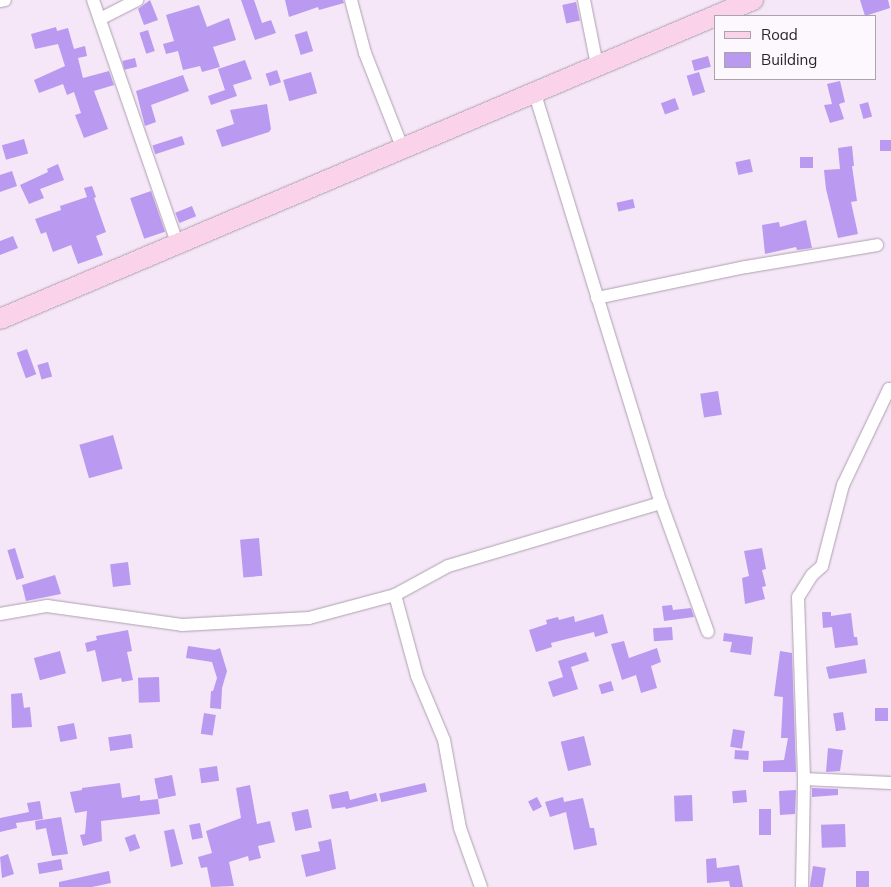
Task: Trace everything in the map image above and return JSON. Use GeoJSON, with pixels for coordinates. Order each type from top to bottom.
{"type":"FeatureCollection","features":[{"type":"Feature","properties":{"kind":"main road"},"geometry":{"type":"LineString","coordinates":[[717,15],[753,0]]}},
{"type":"Feature","properties":{"kind":"main road"},"geometry":{"type":"LineString","coordinates":[[0,319],[714,16]]}},
{"type":"Feature","properties":{"kind":"street"},"geometry":{"type":"LineString","coordinates":[[0,2],[5,0]]}},
{"type":"Feature","properties":{"kind":"street"},"geometry":{"type":"LineString","coordinates":[[93,0],[177,243]]}},
{"type":"Feature","properties":{"kind":"street"},"geometry":{"type":"LineString","coordinates":[[100,19],[137,0]]}},
{"type":"Feature","properties":{"kind":"street"},"geometry":{"type":"LineString","coordinates":[[351,0],[365,53],[402,147]]}},
{"type":"Feature","properties":{"kind":"street"},"geometry":{"type":"LineString","coordinates":[[584,0],[597,65]]}},
{"type":"Feature","properties":{"kind":"street"},"geometry":{"type":"LineString","coordinates":[[534,91],[661,503],[708,632]]}},
{"type":"Feature","properties":{"kind":"street"},"geometry":{"type":"LineString","coordinates":[[597,298],[746,268],[877,245]]}},
{"type":"Feature","properties":{"kind":"street"},"geometry":{"type":"LineString","coordinates":[[802,887],[804,779],[798,597],[812,575],[822,566],[843,485],[888,388],[891,389]]}},
{"type":"Feature","properties":{"kind":"street"},"geometry":{"type":"LineString","coordinates":[[0,614],[48,606],[182,625],[308,618],[395,595],[448,566],[661,503]]}},
{"type":"Feature","properties":{"kind":"street"},"geometry":{"type":"LineString","coordinates":[[395,595],[417,676],[444,740],[460,828],[481,887]]}},
{"type":"Feature","properties":{"kind":"street"},"geometry":{"type":"LineString","coordinates":[[804,779],[891,783]]}},
{"type":"Feature","properties":{"kind":"building"},"geometry":{"type":"Polygon","coordinates":[[[150,0],[158,20],[144,25],[138,9],[150,0]]]}},
{"type":"Feature","properties":{"kind":"building"},"geometry":{"type":"Polygon","coordinates":[[[241,0],[254,0],[262,23],[271,20],[276,33],[255,40],[241,0]]]}},
{"type":"Feature","properties":{"kind":"building"},"geometry":{"type":"Polygon","coordinates":[[[285,0],[343,0],[344,3],[319,10],[318,7],[289,17],[285,0]]]}},
{"type":"Feature","properties":{"kind":"building"},"geometry":{"type":"Polygon","coordinates":[[[860,0],[888,0],[890,8],[865,15],[860,0]]]}},
{"type":"Feature","properties":{"kind":"building"},"geometry":{"type":"Polygon","coordinates":[[[576,2],[580,21],[566,23],[562,5],[576,2]]]}},
{"type":"Feature","properties":{"kind":"building"},"geometry":{"type":"Polygon","coordinates":[[[199,5],[207,27],[229,18],[236,40],[213,47],[220,67],[202,72],[200,66],[183,70],[178,51],[166,54],[163,44],[174,41],[166,15],[199,5]]]}},
{"type":"Feature","properties":{"kind":"building"},"geometry":{"type":"Polygon","coordinates":[[[56,27],[57,31],[68,28],[74,49],[85,46],[87,56],[78,58],[83,78],[109,71],[114,85],[94,91],[108,129],[84,138],[75,115],[81,113],[74,92],[67,95],[63,84],[39,93],[34,80],[65,66],[58,44],[35,49],[31,34],[56,27]]]}},
{"type":"Feature","properties":{"kind":"building"},"geometry":{"type":"Polygon","coordinates":[[[148,30],[155,51],[146,54],[139,33],[148,30]]]}},
{"type":"Feature","properties":{"kind":"building"},"geometry":{"type":"Polygon","coordinates":[[[307,31],[313,51],[301,55],[295,35],[307,31]]]}},
{"type":"Feature","properties":{"kind":"building"},"geometry":{"type":"Polygon","coordinates":[[[708,56],[711,67],[694,71],[692,60],[708,56]]]}},
{"type":"Feature","properties":{"kind":"building"},"geometry":{"type":"Polygon","coordinates":[[[135,58],[137,67],[124,70],[122,61],[135,58]]]}},
{"type":"Feature","properties":{"kind":"building"},"geometry":{"type":"Polygon","coordinates":[[[245,60],[252,79],[233,85],[237,96],[211,105],[208,96],[225,90],[218,69],[245,60]]]}},
{"type":"Feature","properties":{"kind":"building"},"geometry":{"type":"Polygon","coordinates":[[[277,70],[281,82],[270,86],[266,74],[277,70]]]}},
{"type":"Feature","properties":{"kind":"building"},"geometry":{"type":"Polygon","coordinates":[[[311,72],[317,93],[289,101],[283,80],[311,72]]]}},
{"type":"Feature","properties":{"kind":"building"},"geometry":{"type":"Polygon","coordinates":[[[699,72],[705,92],[693,96],[687,76],[699,72]]]}},
{"type":"Feature","properties":{"kind":"building"},"geometry":{"type":"Polygon","coordinates":[[[183,75],[189,91],[151,105],[156,122],[145,126],[136,91],[183,75]]]}},
{"type":"Feature","properties":{"kind":"building"},"geometry":{"type":"Polygon","coordinates":[[[840,81],[845,102],[839,104],[844,119],[830,123],[824,105],[832,104],[827,84],[840,81]]]}},
{"type":"Feature","properties":{"kind":"building"},"geometry":{"type":"Polygon","coordinates":[[[675,98],[679,109],[665,114],[661,103],[675,98]]]}},
{"type":"Feature","properties":{"kind":"building"},"geometry":{"type":"Polygon","coordinates":[[[868,102],[872,116],[863,119],[859,104],[868,102]]]}},
{"type":"Feature","properties":{"kind":"building"},"geometry":{"type":"Polygon","coordinates":[[[267,104],[271,129],[269,132],[222,147],[216,130],[234,124],[230,110],[267,104]]]}},
{"type":"Feature","properties":{"kind":"building"},"geometry":{"type":"Polygon","coordinates":[[[182,136],[185,145],[155,154],[153,146],[182,136]]]}},
{"type":"Feature","properties":{"kind":"building"},"geometry":{"type":"Polygon","coordinates":[[[24,139],[28,153],[6,160],[2,145],[24,139]]]}},
{"type":"Feature","properties":{"kind":"building"},"geometry":{"type":"Polygon","coordinates":[[[880,140],[891,140],[891,151],[880,151],[880,140]]]}},
{"type":"Feature","properties":{"kind":"building"},"geometry":{"type":"Polygon","coordinates":[[[852,146],[854,166],[852,166],[857,201],[851,202],[858,234],[838,238],[826,189],[824,170],[840,169],[838,148],[852,146]]]}},
{"type":"Feature","properties":{"kind":"building"},"geometry":{"type":"Polygon","coordinates":[[[800,157],[813,157],[813,168],[800,168],[800,157]]]}},
{"type":"Feature","properties":{"kind":"building"},"geometry":{"type":"Polygon","coordinates":[[[750,159],[753,172],[738,175],[735,162],[750,159]]]}},
{"type":"Feature","properties":{"kind":"building"},"geometry":{"type":"Polygon","coordinates":[[[58,164],[64,180],[40,189],[44,198],[29,204],[20,185],[48,172],[47,169],[58,164]]]}},
{"type":"Feature","properties":{"kind":"building"},"geometry":{"type":"Polygon","coordinates":[[[12,171],[17,186],[0,192],[0,175],[12,171]]]}},
{"type":"Feature","properties":{"kind":"building"},"geometry":{"type":"Polygon","coordinates":[[[92,186],[96,197],[94,198],[106,232],[96,236],[103,255],[78,264],[71,245],[53,252],[46,232],[41,234],[35,219],[61,210],[60,206],[87,197],[84,188],[92,186]]]}},
{"type":"Feature","properties":{"kind":"building"},"geometry":{"type":"Polygon","coordinates":[[[151,191],[165,232],[144,239],[130,198],[151,191]]]}},
{"type":"Feature","properties":{"kind":"building"},"geometry":{"type":"Polygon","coordinates":[[[633,199],[635,208],[618,212],[616,203],[633,199]]]}},
{"type":"Feature","properties":{"kind":"building"},"geometry":{"type":"Polygon","coordinates":[[[192,206],[196,216],[179,223],[175,213],[192,206]]]}},
{"type":"Feature","properties":{"kind":"building"},"geometry":{"type":"Polygon","coordinates":[[[806,220],[812,248],[797,250],[796,247],[765,254],[762,225],[779,222],[780,227],[806,220]]]}},
{"type":"Feature","properties":{"kind":"building"},"geometry":{"type":"Polygon","coordinates":[[[13,236],[18,248],[0,255],[0,241],[13,236]]]}},
{"type":"Feature","properties":{"kind":"building"},"geometry":{"type":"Polygon","coordinates":[[[27,349],[36,374],[26,378],[17,353],[27,349]]]}},
{"type":"Feature","properties":{"kind":"building"},"geometry":{"type":"Polygon","coordinates":[[[48,362],[52,376],[42,379],[37,365],[48,362]]]}},
{"type":"Feature","properties":{"kind":"building"},"geometry":{"type":"Polygon","coordinates":[[[718,391],[722,415],[704,418],[700,394],[718,391]]]}},
{"type":"Feature","properties":{"kind":"building"},"geometry":{"type":"Polygon","coordinates":[[[113,435],[123,469],[89,478],[79,445],[113,435]]]}},
{"type":"Feature","properties":{"kind":"building"},"geometry":{"type":"Polygon","coordinates":[[[259,538],[262,576],[243,578],[240,540],[259,538]]]}},
{"type":"Feature","properties":{"kind":"building"},"geometry":{"type":"Polygon","coordinates":[[[15,548],[24,578],[16,580],[7,550],[15,548]]]}},
{"type":"Feature","properties":{"kind":"building"},"geometry":{"type":"Polygon","coordinates":[[[762,548],[766,569],[762,570],[766,586],[762,587],[765,599],[745,604],[742,578],[749,576],[744,551],[762,548]]]}},
{"type":"Feature","properties":{"kind":"building"},"geometry":{"type":"Polygon","coordinates":[[[128,562],[131,585],[113,587],[110,564],[128,562]]]}},
{"type":"Feature","properties":{"kind":"building"},"geometry":{"type":"Polygon","coordinates":[[[55,575],[61,594],[26,601],[22,585],[55,575]]]}},
{"type":"Feature","properties":{"kind":"building"},"geometry":{"type":"Polygon","coordinates":[[[672,605],[673,610],[691,608],[694,617],[664,621],[662,606],[672,605]]]}},
{"type":"Feature","properties":{"kind":"building"},"geometry":{"type":"Polygon","coordinates":[[[822,612],[831,612],[831,616],[851,613],[854,637],[857,637],[858,645],[835,648],[832,627],[823,628],[822,612]]]}},
{"type":"Feature","properties":{"kind":"building"},"geometry":{"type":"Polygon","coordinates":[[[603,614],[608,633],[595,637],[594,632],[551,643],[552,647],[536,652],[529,630],[547,624],[546,620],[558,617],[559,620],[574,616],[575,622],[603,614]]]}},
{"type":"Feature","properties":{"kind":"building"},"geometry":{"type":"Polygon","coordinates":[[[672,627],[673,640],[654,641],[653,628],[672,627]]]}},
{"type":"Feature","properties":{"kind":"building"},"geometry":{"type":"Polygon","coordinates":[[[128,630],[132,651],[127,652],[133,680],[122,682],[121,678],[102,682],[95,650],[87,652],[85,643],[97,640],[96,636],[128,630]]]}},
{"type":"Feature","properties":{"kind":"building"},"geometry":{"type":"Polygon","coordinates":[[[724,633],[753,637],[751,655],[730,652],[732,642],[723,641],[724,633]]]}},
{"type":"Feature","properties":{"kind":"building"},"geometry":{"type":"Polygon","coordinates":[[[624,641],[629,658],[657,648],[661,662],[651,666],[657,688],[641,693],[636,675],[622,680],[611,644],[624,641]]]}},
{"type":"Feature","properties":{"kind":"building"},"geometry":{"type":"Polygon","coordinates":[[[188,646],[215,650],[220,648],[227,671],[222,688],[221,709],[210,708],[211,691],[213,691],[217,678],[212,662],[186,658],[188,646]]]}},
{"type":"Feature","properties":{"kind":"building"},"geometry":{"type":"Polygon","coordinates":[[[60,651],[66,673],[40,680],[34,658],[60,651]]]}},
{"type":"Feature","properties":{"kind":"building"},"geometry":{"type":"Polygon","coordinates":[[[780,651],[792,653],[796,772],[763,772],[763,761],[784,760],[788,738],[781,738],[783,697],[774,696],[780,651]]]}},
{"type":"Feature","properties":{"kind":"building"},"geometry":{"type":"Polygon","coordinates":[[[586,652],[589,661],[571,667],[578,689],[553,697],[548,682],[563,677],[558,661],[586,652]]]}},
{"type":"Feature","properties":{"kind":"building"},"geometry":{"type":"Polygon","coordinates":[[[865,659],[867,673],[829,679],[826,667],[865,659]]]}},
{"type":"Feature","properties":{"kind":"building"},"geometry":{"type":"Polygon","coordinates":[[[159,677],[160,702],[139,703],[138,678],[159,677]]]}},
{"type":"Feature","properties":{"kind":"building"},"geometry":{"type":"Polygon","coordinates":[[[611,681],[614,691],[601,694],[599,685],[611,681]]]}},
{"type":"Feature","properties":{"kind":"building"},"geometry":{"type":"Polygon","coordinates":[[[22,693],[24,708],[30,707],[32,727],[12,728],[11,694],[22,693]]]}},
{"type":"Feature","properties":{"kind":"building"},"geometry":{"type":"Polygon","coordinates":[[[875,708],[888,708],[888,721],[875,721],[875,708]]]}},
{"type":"Feature","properties":{"kind":"building"},"geometry":{"type":"Polygon","coordinates":[[[843,712],[846,730],[836,731],[833,714],[843,712]]]}},
{"type":"Feature","properties":{"kind":"building"},"geometry":{"type":"Polygon","coordinates":[[[204,713],[216,715],[213,736],[201,734],[204,713]]]}},
{"type":"Feature","properties":{"kind":"building"},"geometry":{"type":"Polygon","coordinates":[[[74,723],[77,739],[60,742],[57,726],[74,723]]]}},
{"type":"Feature","properties":{"kind":"building"},"geometry":{"type":"Polygon","coordinates":[[[733,729],[745,731],[742,749],[730,747],[733,729]]]}},
{"type":"Feature","properties":{"kind":"building"},"geometry":{"type":"Polygon","coordinates":[[[131,734],[133,748],[110,751],[108,737],[131,734]]]}},
{"type":"Feature","properties":{"kind":"building"},"geometry":{"type":"Polygon","coordinates":[[[584,736],[591,765],[568,771],[561,742],[584,736]]]}},
{"type":"Feature","properties":{"kind":"building"},"geometry":{"type":"Polygon","coordinates":[[[828,748],[843,750],[840,771],[826,772],[828,748]]]}},
{"type":"Feature","properties":{"kind":"building"},"geometry":{"type":"Polygon","coordinates":[[[735,750],[749,751],[748,760],[734,759],[735,750]]]}},
{"type":"Feature","properties":{"kind":"building"},"geometry":{"type":"Polygon","coordinates":[[[217,766],[219,781],[201,783],[199,769],[217,766]]]}},
{"type":"Feature","properties":{"kind":"building"},"geometry":{"type":"Polygon","coordinates":[[[172,775],[176,796],[158,799],[154,778],[172,775]]]}},
{"type":"Feature","properties":{"kind":"building"},"geometry":{"type":"Polygon","coordinates":[[[120,783],[122,798],[140,795],[140,801],[158,799],[160,814],[101,821],[102,841],[83,846],[80,835],[85,834],[87,811],[75,813],[70,792],[82,790],[82,788],[120,783]]]}},
{"type":"Feature","properties":{"kind":"building"},"geometry":{"type":"Polygon","coordinates":[[[425,783],[427,792],[381,802],[379,794],[425,783]]]}},
{"type":"Feature","properties":{"kind":"building"},"geometry":{"type":"Polygon","coordinates":[[[250,785],[257,824],[270,821],[275,842],[258,846],[261,858],[249,861],[248,856],[229,862],[234,886],[211,887],[207,867],[201,868],[198,857],[212,853],[206,831],[241,818],[236,788],[250,785]]]}},
{"type":"Feature","properties":{"kind":"building"},"geometry":{"type":"Polygon","coordinates":[[[812,788],[838,789],[838,795],[812,797],[812,788]]]}},
{"type":"Feature","properties":{"kind":"building"},"geometry":{"type":"Polygon","coordinates":[[[746,790],[747,802],[733,803],[732,791],[746,790]]]}},
{"type":"Feature","properties":{"kind":"building"},"geometry":{"type":"Polygon","coordinates":[[[796,790],[795,814],[780,815],[779,791],[796,790]]]}},
{"type":"Feature","properties":{"kind":"building"},"geometry":{"type":"Polygon","coordinates":[[[348,791],[350,800],[376,793],[378,801],[346,809],[345,807],[332,809],[329,795],[348,791]]]}},
{"type":"Feature","properties":{"kind":"building"},"geometry":{"type":"Polygon","coordinates":[[[692,795],[693,821],[675,822],[674,796],[692,795]]]}},
{"type":"Feature","properties":{"kind":"building"},"geometry":{"type":"Polygon","coordinates":[[[537,797],[542,807],[533,811],[528,802],[537,797]]]}},
{"type":"Feature","properties":{"kind":"building"},"geometry":{"type":"Polygon","coordinates":[[[563,797],[564,802],[583,798],[590,828],[594,828],[597,845],[574,850],[566,812],[550,817],[545,802],[563,797]]]}},
{"type":"Feature","properties":{"kind":"building"},"geometry":{"type":"Polygon","coordinates":[[[40,801],[43,819],[16,823],[17,828],[0,832],[0,818],[29,812],[27,803],[40,801]]]}},
{"type":"Feature","properties":{"kind":"building"},"geometry":{"type":"Polygon","coordinates":[[[308,809],[312,828],[295,831],[291,813],[308,809]]]}},
{"type":"Feature","properties":{"kind":"building"},"geometry":{"type":"Polygon","coordinates":[[[759,809],[771,809],[771,835],[759,835],[759,809]]]}},
{"type":"Feature","properties":{"kind":"building"},"geometry":{"type":"Polygon","coordinates":[[[61,817],[68,854],[52,856],[46,828],[36,830],[35,821],[61,817]]]}},
{"type":"Feature","properties":{"kind":"building"},"geometry":{"type":"Polygon","coordinates":[[[200,823],[203,838],[192,840],[189,825],[200,823]]]}},
{"type":"Feature","properties":{"kind":"building"},"geometry":{"type":"Polygon","coordinates":[[[845,824],[846,847],[822,848],[821,825],[845,824]]]}},
{"type":"Feature","properties":{"kind":"building"},"geometry":{"type":"Polygon","coordinates":[[[174,829],[183,864],[171,867],[164,831],[174,829]]]}},
{"type":"Feature","properties":{"kind":"building"},"geometry":{"type":"Polygon","coordinates":[[[135,834],[140,848],[130,852],[125,838],[135,834]]]}},
{"type":"Feature","properties":{"kind":"building"},"geometry":{"type":"Polygon","coordinates":[[[331,839],[336,869],[306,877],[301,855],[320,851],[318,842],[331,839]]]}},
{"type":"Feature","properties":{"kind":"building"},"geometry":{"type":"Polygon","coordinates":[[[8,854],[14,874],[2,878],[0,857],[8,854]]]}},
{"type":"Feature","properties":{"kind":"building"},"geometry":{"type":"Polygon","coordinates":[[[716,858],[717,868],[739,865],[743,887],[730,887],[729,881],[707,883],[706,859],[716,858]]]}},
{"type":"Feature","properties":{"kind":"building"},"geometry":{"type":"Polygon","coordinates":[[[61,859],[63,870],[39,874],[37,863],[61,859]]]}},
{"type":"Feature","properties":{"kind":"building"},"geometry":{"type":"Polygon","coordinates":[[[813,866],[826,868],[823,887],[810,887],[813,866]]]}},
{"type":"Feature","properties":{"kind":"building"},"geometry":{"type":"Polygon","coordinates":[[[109,871],[111,883],[92,887],[59,887],[59,882],[109,871]]]}},
{"type":"Feature","properties":{"kind":"building"},"geometry":{"type":"Polygon","coordinates":[[[856,871],[869,871],[869,887],[856,887],[856,871]]]}}]}
